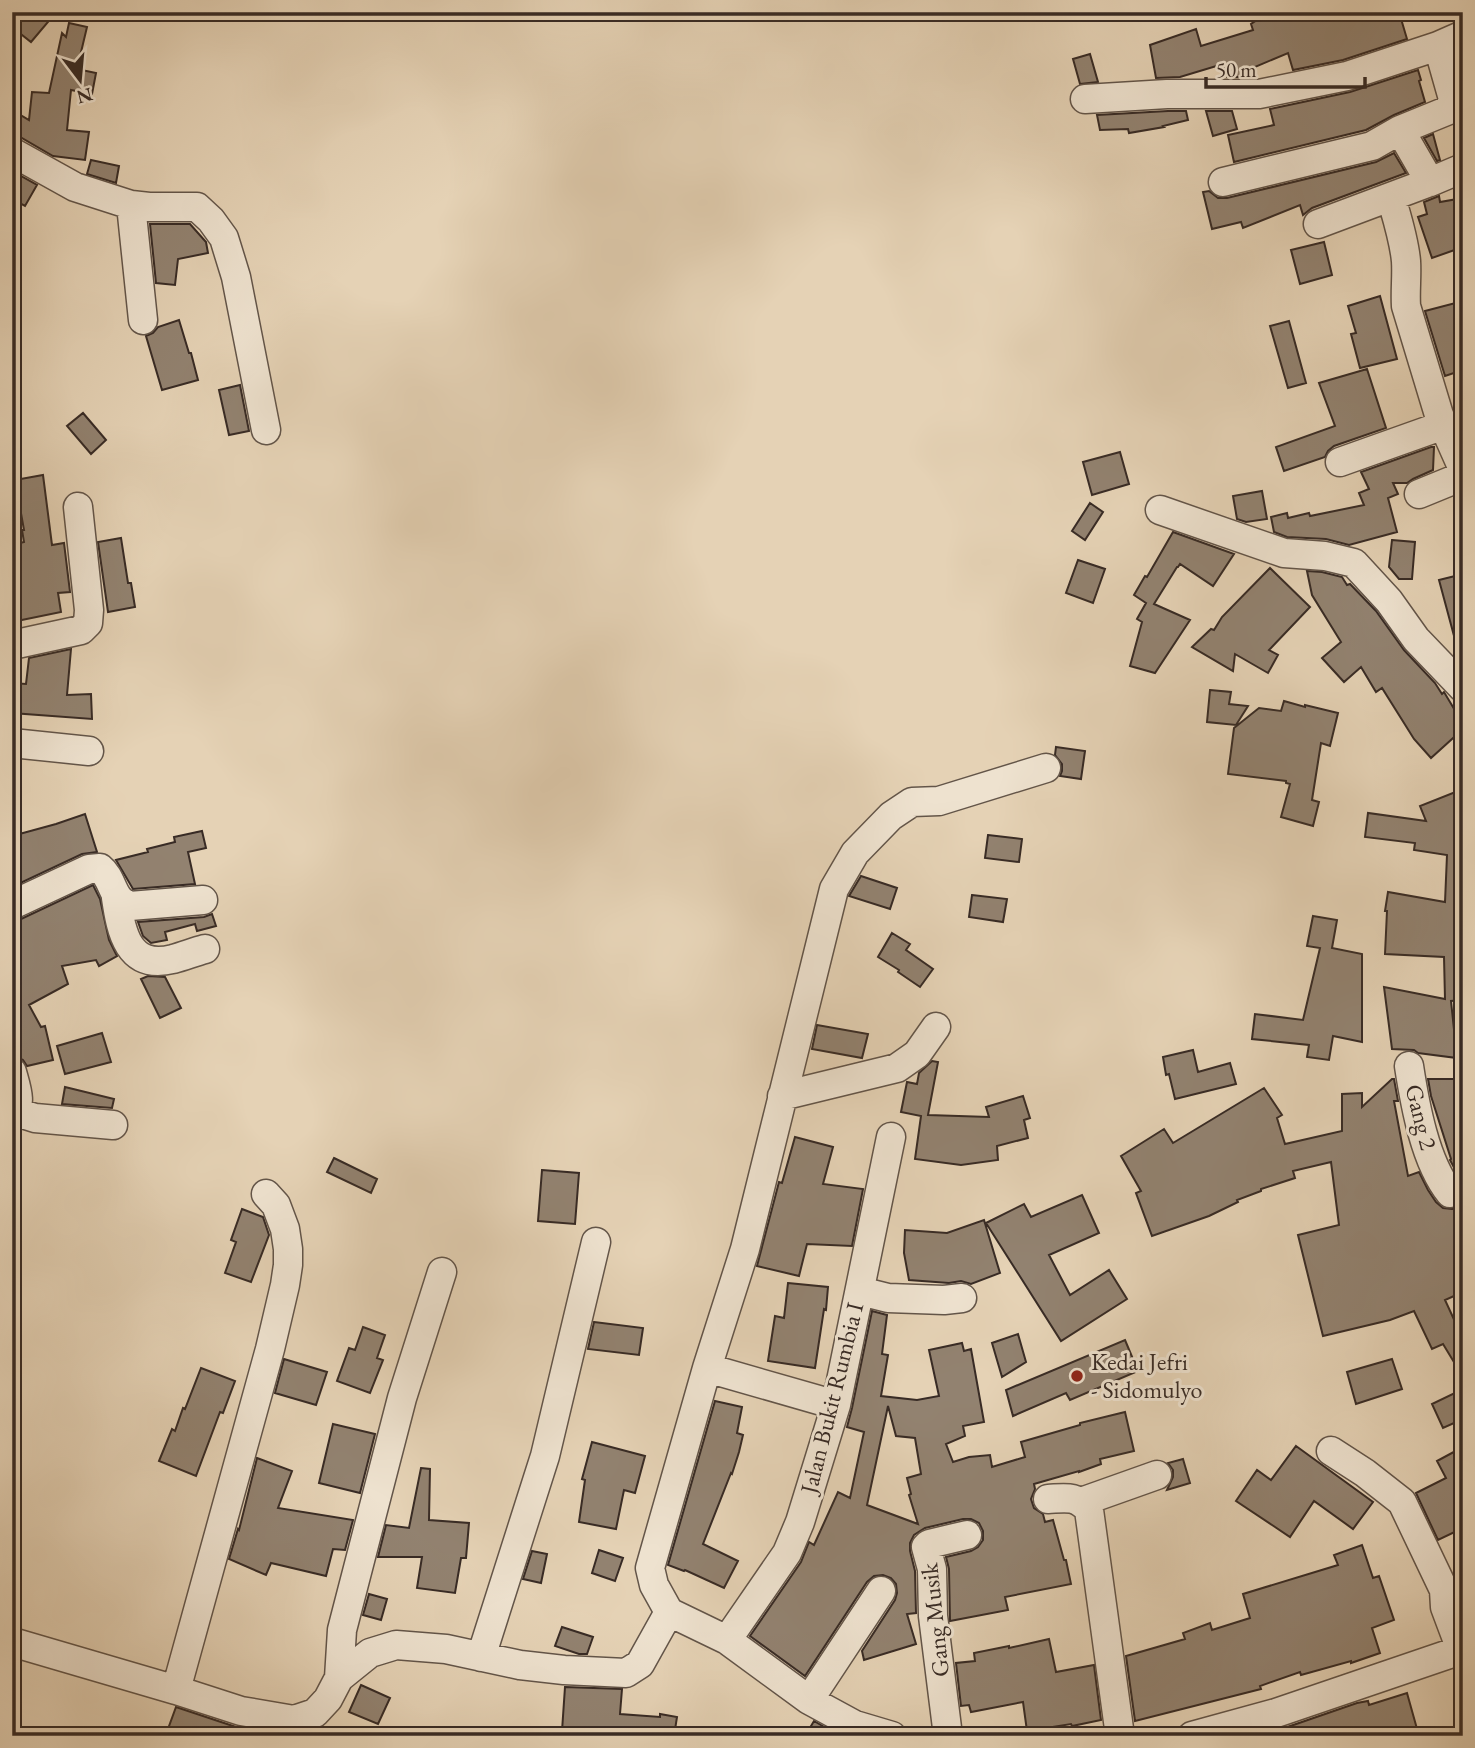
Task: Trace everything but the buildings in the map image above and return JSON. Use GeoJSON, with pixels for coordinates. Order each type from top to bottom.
{"type":"FeatureCollection","features":[{"type":"Feature","properties":{"kind":"street"},"geometry":{"type":"LineString","coordinates":[[1085,99],[1167,94],[1259,94],[1347,76],[1450,41],[1453,99],[1449,110],[1400,130],[1372,146],[1223,182]]}},
{"type":"Feature","properties":{"kind":"street"},"geometry":{"type":"LineString","coordinates":[[1400,130],[1430,182]]}},
{"type":"Feature","properties":{"kind":"street"},"geometry":{"type":"LineString","coordinates":[[12,152],[75,187],[131,205],[197,207],[211,220],[224,238],[236,277],[266,430]]}},
{"type":"Feature","properties":{"kind":"street"},"geometry":{"type":"LineString","coordinates":[[1318,224],[1463,168]]}},
{"type":"Feature","properties":{"kind":"street"},"geometry":{"type":"LineString","coordinates":[[1391,197],[1406,263],[1406,306],[1444,425],[1463,469]]}},
{"type":"Feature","properties":{"kind":"street"},"geometry":{"type":"LineString","coordinates":[[131,205],[143,320]]}},
{"type":"Feature","properties":{"kind":"street"},"geometry":{"type":"LineString","coordinates":[[1340,462],[1444,425]]}},
{"type":"Feature","properties":{"kind":"street"},"geometry":{"type":"LineString","coordinates":[[1419,494],[1463,476]]}},
{"type":"Feature","properties":{"kind":"street"},"geometry":{"type":"LineString","coordinates":[[12,645],[81,631],[88,623],[89,610],[78,507]]}},
{"type":"Feature","properties":{"kind":"street"},"geometry":{"type":"LineString","coordinates":[[1160,510],[1284,553],[1325,556],[1354,563],[1389,601],[1416,639],[1463,688]]}},
{"type":"Feature","properties":{"kind":"street"},"geometry":{"type":"LineString","coordinates":[[12,743],[89,751]]}},
{"type":"Feature","properties":{"kind":"street"},"geometry":{"type":"LineString","coordinates":[[892,1736],[852,1730],[727,1640],[669,1612],[653,1585],[650,1568],[707,1368],[745,1249],[834,889],[855,853],[891,817],[912,802],[939,801],[1046,768]]}},
{"type":"Feature","properties":{"kind":"street"},"geometry":{"type":"LineString","coordinates":[[12,905],[89,869],[100,869],[105,873],[116,898],[121,928],[133,953],[148,960],[170,960],[205,948]]}},
{"type":"Feature","properties":{"kind":"street"},"geometry":{"type":"LineString","coordinates":[[116,898],[122,904],[130,906],[202,900]]}},
{"type":"Feature","properties":{"kind":"street"},"geometry":{"type":"LineString","coordinates":[[782,1096],[897,1068],[917,1054],[936,1027]]}},
{"type":"Feature","properties":{"kind":"street","name":"Gang 2"},"geometry":{"type":"LineString","coordinates":[[1409,1066],[1419,1118],[1435,1167],[1450,1193],[1463,1191]]}},
{"type":"Feature","properties":{"kind":"street"},"geometry":{"type":"LineString","coordinates":[[12,1072],[19,1103],[14,1115],[113,1125]]}},
{"type":"Feature","properties":{"kind":"street","name":"Jalan Bukit Rumbia I"},"geometry":{"type":"LineString","coordinates":[[727,1640],[787,1553],[800,1522],[836,1405],[891,1137]]}},
{"type":"Feature","properties":{"kind":"street"},"geometry":{"type":"LineString","coordinates":[[176,1690],[270,1349],[285,1285],[288,1249],[285,1229],[276,1205],[266,1194]]}},
{"type":"Feature","properties":{"kind":"street"},"geometry":{"type":"LineString","coordinates":[[481,1657],[545,1456],[596,1242]]}},
{"type":"Feature","properties":{"kind":"street"},"geometry":{"type":"LineString","coordinates":[[339,1678],[342,1630],[402,1398],[442,1272]]}},
{"type":"Feature","properties":{"kind":"street"},"geometry":{"type":"LineString","coordinates":[[860,1291],[888,1298],[944,1300],[962,1297]]}},
{"type":"Feature","properties":{"kind":"street"},"geometry":{"type":"LineString","coordinates":[[707,1368],[836,1405]]}},
{"type":"Feature","properties":{"kind":"street"},"geometry":{"type":"LineString","coordinates":[[1192,1736],[1276,1713],[1462,1653],[1446,1606],[1453,1584],[1402,1502],[1331,1451]]}},
{"type":"Feature","properties":{"kind":"street"},"geometry":{"type":"LineString","coordinates":[[1081,1502],[1157,1475]]}},
{"type":"Feature","properties":{"kind":"street"},"geometry":{"type":"LineString","coordinates":[[1048,1499],[1070,1498],[1081,1502],[1089,1510],[1120,1736]]}},
{"type":"Feature","properties":{"kind":"street","name":"Gang Musik"},"geometry":{"type":"LineString","coordinates":[[948,1736],[933,1616],[932,1569],[926,1547],[967,1535]]}},
{"type":"Feature","properties":{"kind":"street"},"geometry":{"type":"LineString","coordinates":[[809,1700],[881,1591]]}},
{"type":"Feature","properties":{"kind":"street"},"geometry":{"type":"LineString","coordinates":[[12,1642],[242,1712],[294,1720],[315,1713],[328,1699],[339,1678],[370,1653],[396,1645],[446,1649],[520,1665],[626,1673],[640,1664],[669,1612]]}},
{"type":"Feature","properties":{"kind":"place","name":"Kedai Jefri - Sidomulyo"},"geometry":{"type":"Point","coordinates":[1077,1376]}}]}
